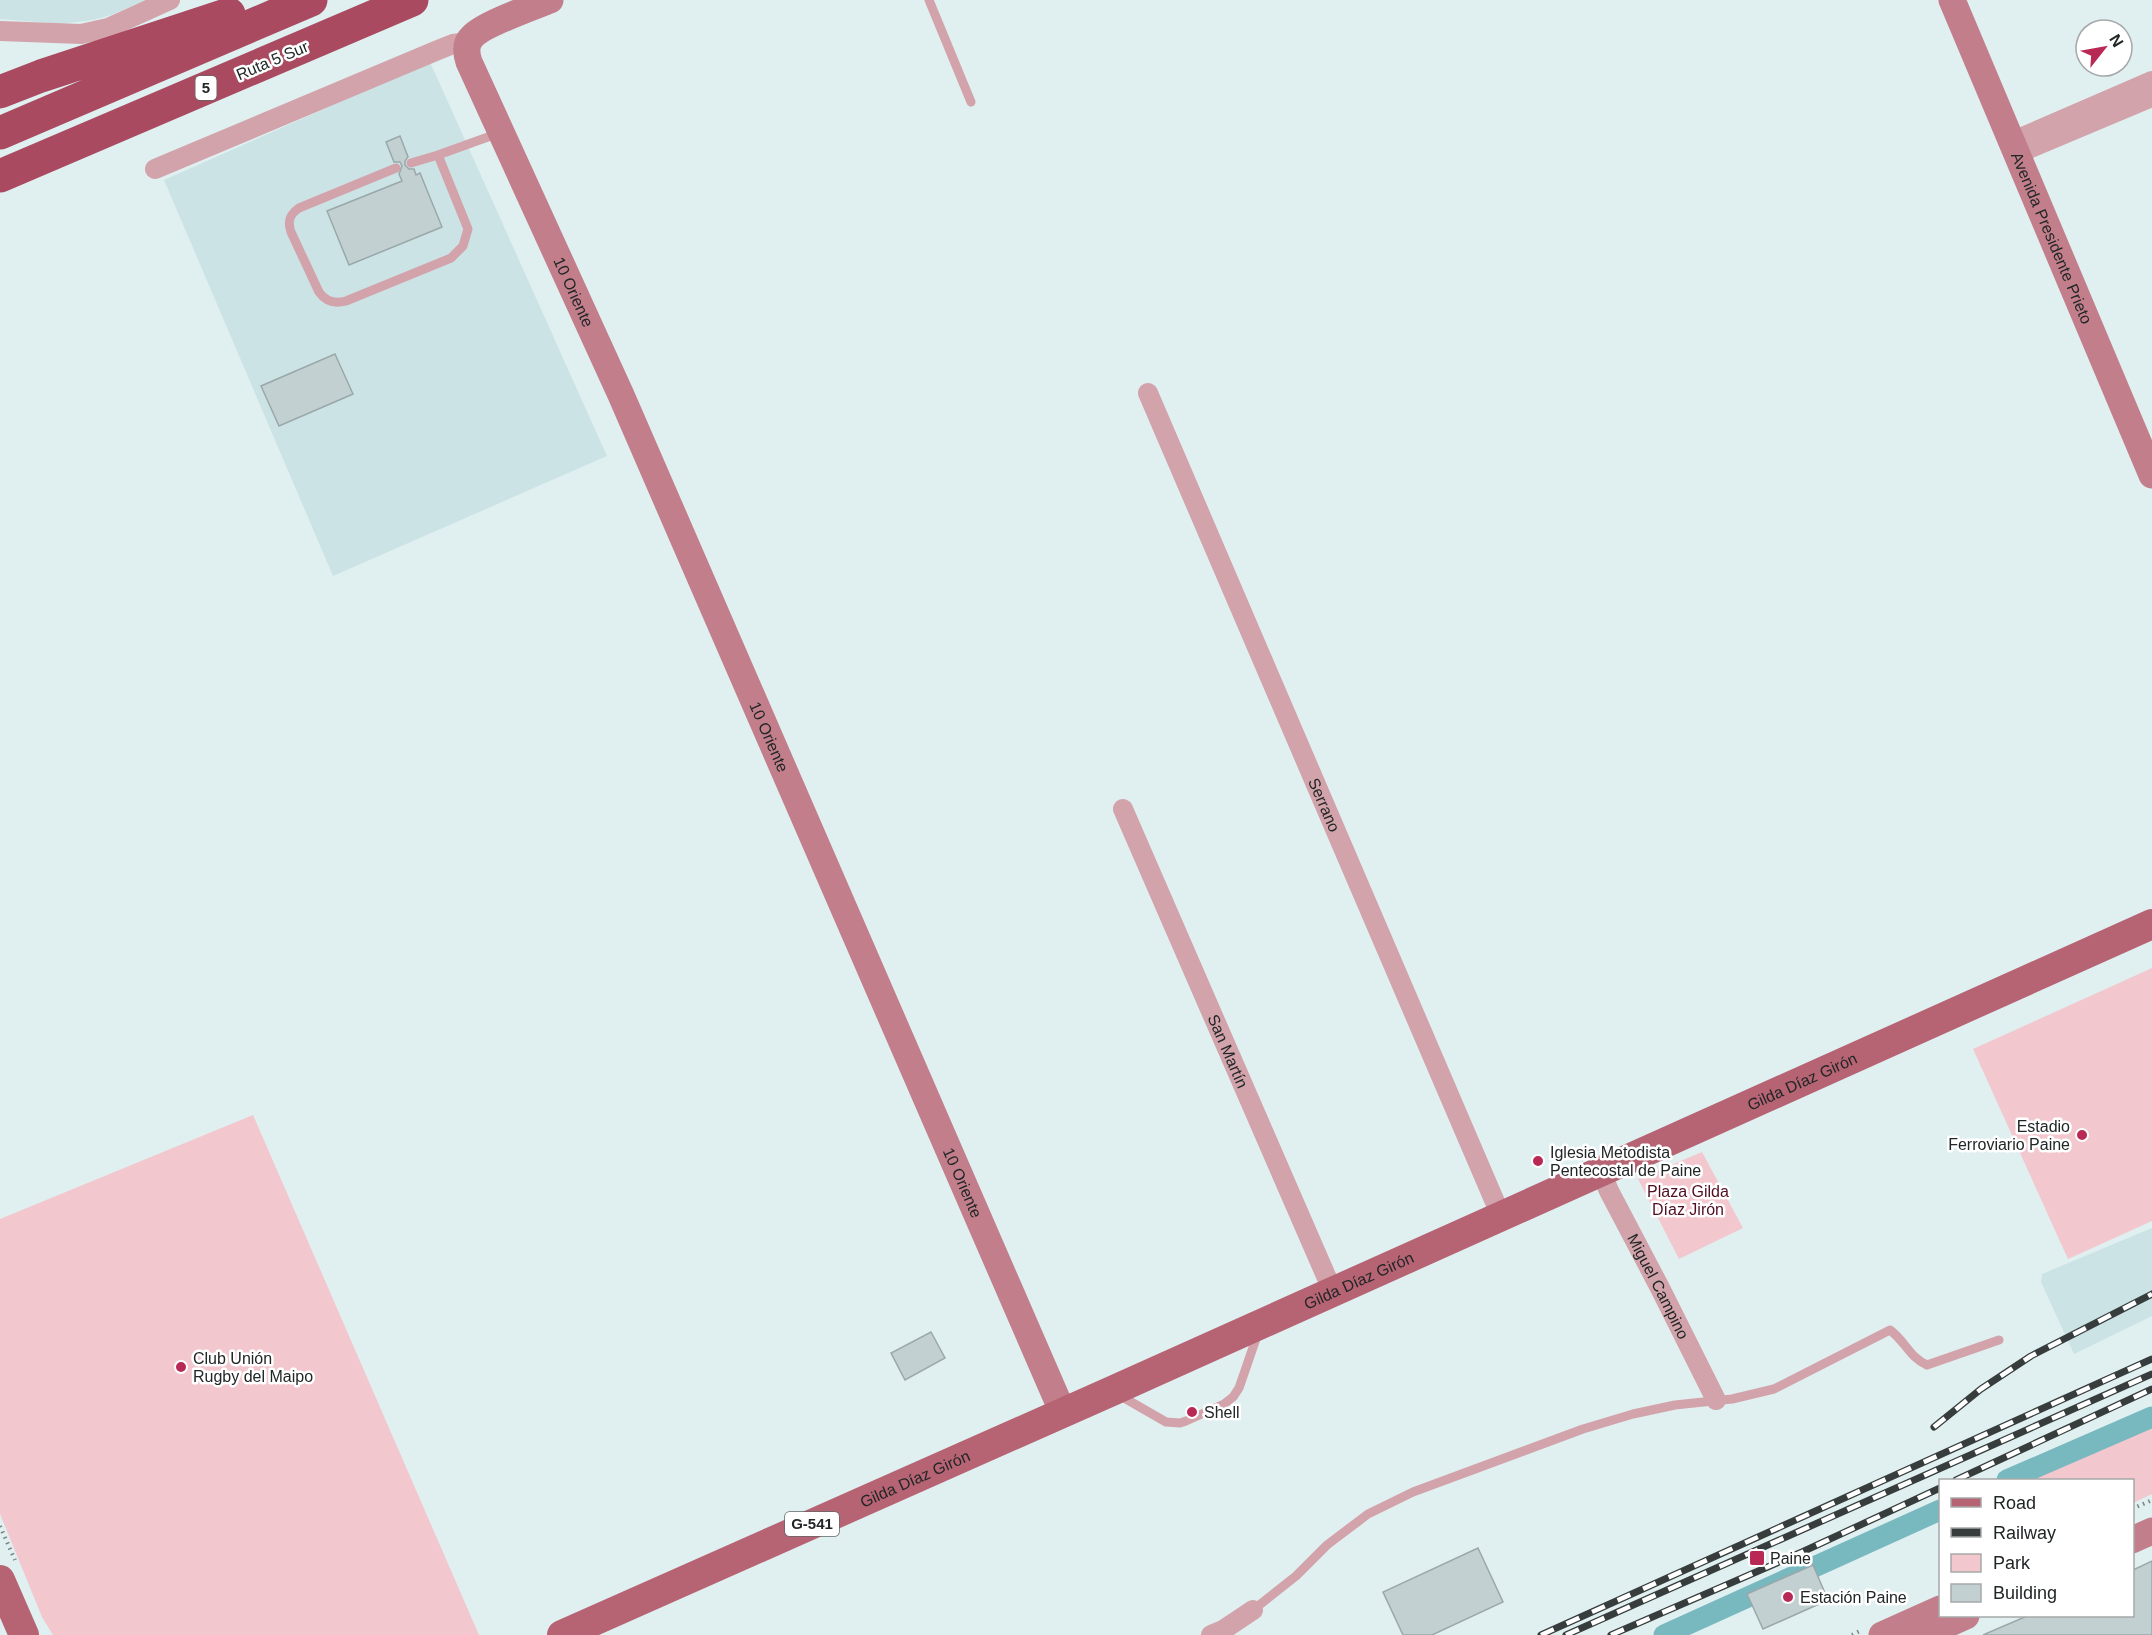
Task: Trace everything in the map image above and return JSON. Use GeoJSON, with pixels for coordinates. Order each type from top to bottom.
{"type":"FeatureCollection","features":[{"type":"Feature","properties":{"kind":"highway"},"geometry":{"type":"LineString","coordinates":[[0,92],[41,76],[271,0]]}},
{"type":"Feature","properties":{"kind":"highway","name":"5"},"geometry":{"type":"LineString","coordinates":[[0,133],[311,0]]}},
{"type":"Feature","properties":{"kind":"highway","name":"Ruta 5 Sur"},"geometry":{"type":"LineString","coordinates":[[0,176],[412,0]]}},
{"type":"Feature","properties":{"kind":"main road","name":"Gilda Díaz Girón"},"geometry":{"type":"LineString","coordinates":[[562,1635],[1334,1292],[2152,924]]}},
{"type":"Feature","properties":{"kind":"main road"},"geometry":{"type":"LineString","coordinates":[[0,1580],[24,1635]]}},
{"type":"Feature","properties":{"kind":"street"},"geometry":{"type":"LineString","coordinates":[[0,31],[81,34],[108,28],[170,0]]}},
{"type":"Feature","properties":{"kind":"street"},"geometry":{"type":"LineString","coordinates":[[155,169],[453,44],[469,52],[472,36],[484,28],[550,0]]}},
{"type":"Feature","properties":{"kind":"street","name":"Avenida Presidente Prieto"},"geometry":{"type":"LineString","coordinates":[[1952,0],[2152,475]]}},
{"type":"Feature","properties":{"kind":"street","name":"10 Oriente"},"geometry":{"type":"LineString","coordinates":[[469,52],[501,132],[621,395],[1063,1413]]}},
{"type":"Feature","properties":{"kind":"street"},"geometry":{"type":"LineString","coordinates":[[2014,148],[2152,81]]}},
{"type":"Feature","properties":{"kind":"street"},"geometry":{"type":"LineString","coordinates":[[2014,148],[2152,97]]}},
{"type":"Feature","properties":{"kind":"street","name":"Serrano"},"geometry":{"type":"LineString","coordinates":[[1148,393],[1501,1216]]}},
{"type":"Feature","properties":{"kind":"street","name":"San Martín"},"geometry":{"type":"LineString","coordinates":[[1123,809],[1334,1292]]}},
{"type":"Feature","properties":{"kind":"street","name":"Miguel Campino"},"geometry":{"type":"LineString","coordinates":[[1601,1172],[1716,1400]]}},
{"type":"Feature","properties":{"kind":"street"},"geometry":{"type":"LineString","coordinates":[[2134,1522],[2152,1513]]}},
{"type":"Feature","properties":{"kind":"street"},"geometry":{"type":"LineString","coordinates":[[2134,1540],[2152,1531]]}},
{"type":"Feature","properties":{"kind":"street"},"geometry":{"type":"LineString","coordinates":[[1211,1635],[1223,1630],[1253,1610]]}},
{"type":"Feature","properties":{"kind":"street"},"geometry":{"type":"LineString","coordinates":[[1882,1635],[1939,1610]]}},
{"type":"Feature","properties":{"kind":"street"},"geometry":{"type":"LineString","coordinates":[[1923,1635],[1964,1617]]}},
{"type":"Feature","properties":{"kind":"lane"},"geometry":{"type":"LineString","coordinates":[[929,0],[972,102]]}},
{"type":"Feature","properties":{"kind":"lane"},"geometry":{"type":"LineString","coordinates":[[411,162],[438,155],[501,132]]}},
{"type":"Feature","properties":{"kind":"lane"},"geometry":{"type":"LineString","coordinates":[[396,168],[299,208],[292,214],[289,225],[291,232],[319,292],[326,299],[339,303],[346,301],[451,258],[464,246],[468,229],[438,155]]}},
{"type":"Feature","properties":{"kind":"lane"},"geometry":{"type":"LineString","coordinates":[[1112,1391],[1166,1422],[1180,1424],[1224,1404],[1233,1397],[1239,1388],[1261,1324]]}},
{"type":"Feature","properties":{"kind":"lane"},"geometry":{"type":"LineString","coordinates":[[1253,1610],[1296,1576],[1327,1545],[1368,1514],[1413,1492],[1593,1426],[1633,1414],[1732,1399],[1773,1389],[1890,1330],[1914,1359],[1928,1365],[1999,1340]]}},
{"type":"Feature","properties":{"kind":"path"},"geometry":{"type":"LineString","coordinates":[[2134,1509],[2152,1500]]}},
{"type":"Feature","properties":{"kind":"shaded area"},"geometry":{"type":"Polygon","coordinates":[[[0,0],[146,0],[111,15],[60,24],[0,19],[0,0]]]}},
{"type":"Feature","properties":{"kind":"shaded area"},"geometry":{"type":"Polygon","coordinates":[[[430,62],[607,456],[333,576],[164,180],[430,62]]]}},
{"type":"Feature","properties":{"kind":"shaded area"},"geometry":{"type":"Polygon","coordinates":[[[2152,1228],[2152,1316],[2074,1354],[2041,1282],[2042,1274],[2152,1228]]]}},
{"type":"Feature","properties":{"kind":"green space","name":"Estadio Ferroviario Paine"},"geometry":{"type":"Polygon","coordinates":[[[2152,968],[2152,1221],[2068,1259],[1973,1049],[2152,968]]]}},
{"type":"Feature","properties":{"kind":"green space","name":"Club Unión Rugby del Maipo"},"geometry":{"type":"Polygon","coordinates":[[[253,1115],[479,1635],[53,1635],[42,1617],[0,1514],[0,1219],[253,1115]]]}},
{"type":"Feature","properties":{"kind":"green space","name":"Plaza Gilda Díaz Jirón"},"geometry":{"type":"Polygon","coordinates":[[[1702,1152],[1743,1228],[1679,1259],[1638,1179],[1702,1152]]]}},
{"type":"Feature","properties":{"kind":"green space"},"geometry":{"type":"Polygon","coordinates":[[[2152,1422],[2152,1494],[2134,1503],[2134,1479],[2025,1479],[2152,1422]]]}},
{"type":"Feature","properties":{"kind":"building"},"geometry":{"type":"Polygon","coordinates":[[[400,136],[408,157],[405,165],[409,169],[414,169],[416,175],[420,173],[442,227],[349,265],[327,211],[402,181],[399,174],[402,166],[400,162],[394,162],[386,142],[400,136]]]}},
{"type":"Feature","properties":{"kind":"building"},"geometry":{"type":"Polygon","coordinates":[[[335,354],[353,394],[279,426],[261,386],[335,354]]]}},
{"type":"Feature","properties":{"kind":"building"},"geometry":{"type":"Polygon","coordinates":[[[931,1332],[945,1358],[905,1380],[891,1353],[931,1332]]]}},
{"type":"Feature","properties":{"kind":"building"},"geometry":{"type":"Polygon","coordinates":[[[1478,1548],[1503,1602],[1432,1635],[1403,1635],[1383,1592],[1478,1548]]]}},
{"type":"Feature","properties":{"kind":"building"},"geometry":{"type":"Polygon","coordinates":[[[2152,1561],[2152,1635],[1983,1635],[2025,1617],[2134,1617],[2134,1570],[2152,1561]]]}},
{"type":"Feature","properties":{"kind":"building","name":"Estación Paine"},"geometry":{"type":"Polygon","coordinates":[[[1813,1565],[1828,1600],[1763,1629],[1747,1594],[1813,1565]]]}},
{"type":"Feature","properties":{"kind":"waterway"},"geometry":{"type":"LineString","coordinates":[[2009,1479],[2152,1417]]}},
{"type":"Feature","properties":{"kind":"waterway"},"geometry":{"type":"LineString","coordinates":[[1664,1635],[1939,1510]]}},
{"type":"Feature","properties":{"kind":"railway"},"geometry":{"type":"LineString","coordinates":[[1934,1427],[1981,1389],[2031,1356],[2152,1294]]}},
{"type":"Feature","properties":{"kind":"railway"},"geometry":{"type":"LineString","coordinates":[[1541,1635],[2152,1359]]}},
{"type":"Feature","properties":{"kind":"railway"},"geometry":{"type":"LineString","coordinates":[[1566,1635],[2152,1374]]}},
{"type":"Feature","properties":{"kind":"railway"},"geometry":{"type":"LineString","coordinates":[[1958,1479],[2152,1389]]}},
{"type":"Feature","properties":{"kind":"railway"},"geometry":{"type":"LineString","coordinates":[[1611,1635],[1802,1552],[1939,1488]]}},
{"type":"Feature","properties":{"kind":"place","name":"Estadio Ferroviario Paine"},"geometry":{"type":"Point","coordinates":[2082,1135]}},
{"type":"Feature","properties":{"kind":"place","name":"Iglesia Metodista Pentecostal de Paine"},"geometry":{"type":"Point","coordinates":[1538,1161]}},
{"type":"Feature","properties":{"kind":"place","name":"Club Unión Rugby del Maipo"},"geometry":{"type":"Point","coordinates":[181,1367]}},
{"type":"Feature","properties":{"kind":"place","name":"Shell"},"geometry":{"type":"Point","coordinates":[1192,1412]}},
{"type":"Feature","properties":{"kind":"place","name":"Paine"},"geometry":{"type":"Point","coordinates":[1757,1558]}},
{"type":"Feature","properties":{"kind":"place","name":"Estación Paine"},"geometry":{"type":"Point","coordinates":[1788,1597]}}]}
